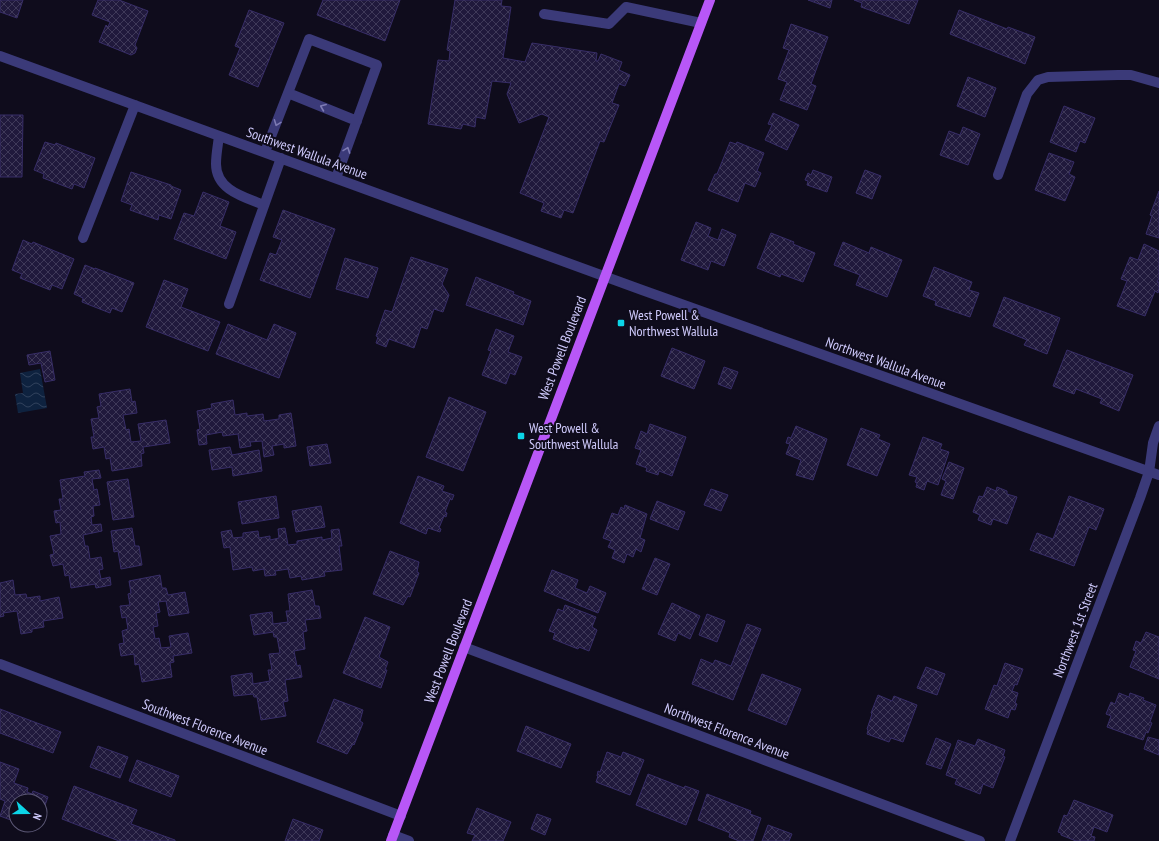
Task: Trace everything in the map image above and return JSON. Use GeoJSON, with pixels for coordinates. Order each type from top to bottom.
{"type":"FeatureCollection","features":[{"type":"Feature","properties":{"kind":"main road","name":"West Powell Boulevard"},"geometry":{"type":"LineString","coordinates":[[392,838],[710,0]]}},
{"type":"Feature","properties":{"kind":"street"},"geometry":{"type":"LineString","coordinates":[[544,14],[609,24],[623,3],[701,23]]}},
{"type":"Feature","properties":{"kind":"street"},"geometry":{"type":"LineString","coordinates":[[266,152],[309,39],[377,65],[336,178]]}},
{"type":"Feature","properties":{"kind":"street","name":"Southwest Wallula Avenue"},"geometry":{"type":"LineString","coordinates":[[0,56],[605,276]]}},
{"type":"Feature","properties":{"kind":"street"},"geometry":{"type":"LineString","coordinates":[[998,175],[1027,94],[1038,80],[1048,77],[1131,75],[1159,83]]}},
{"type":"Feature","properties":{"kind":"street"},"geometry":{"type":"LineString","coordinates":[[288,93],[357,121]]}},
{"type":"Feature","properties":{"kind":"street"},"geometry":{"type":"LineString","coordinates":[[83,238],[135,105]]}},
{"type":"Feature","properties":{"kind":"street"},"geometry":{"type":"LineString","coordinates":[[219,136],[216,165],[219,179],[232,192],[264,206]]}},
{"type":"Feature","properties":{"kind":"street"},"geometry":{"type":"LineString","coordinates":[[229,304],[281,158]]}},
{"type":"Feature","properties":{"kind":"street","name":"Northwest Wallula Avenue"},"geometry":{"type":"LineString","coordinates":[[605,276],[1159,475]]}},
{"type":"Feature","properties":{"kind":"street","name":"Northwest 1st Street"},"geometry":{"type":"LineString","coordinates":[[1010,841],[1149,472],[1153,443],[1159,426]]}},
{"type":"Feature","properties":{"kind":"street","name":"Northwest Florence Avenue"},"geometry":{"type":"LineString","coordinates":[[464,646],[980,841]]}},
{"type":"Feature","properties":{"kind":"street","name":"Southwest Florence Avenue"},"geometry":{"type":"LineString","coordinates":[[0,664],[401,816]]}},
{"type":"Feature","properties":{"kind":"street"},"geometry":{"type":"LineString","coordinates":[[392,838],[409,841]]}},
{"type":"Feature","properties":{"kind":"water"},"geometry":{"type":"Polygon","coordinates":[[[40,369],[47,408],[18,413],[15,394],[23,393],[20,373],[40,369]]]}},
{"type":"Feature","properties":{"kind":"building"},"geometry":{"type":"Polygon","coordinates":[[[0,0],[23,0],[17,18],[0,12],[0,0]]]}},
{"type":"Feature","properties":{"kind":"building"},"geometry":{"type":"Polygon","coordinates":[[[98,0],[119,0],[148,11],[135,45],[137,48],[135,53],[131,55],[99,42],[106,25],[108,27],[110,22],[92,15],[98,0]]]}},
{"type":"Feature","properties":{"kind":"building"},"geometry":{"type":"Polygon","coordinates":[[[323,0],[400,0],[385,41],[317,15],[323,0]]]}},
{"type":"Feature","properties":{"kind":"building"},"geometry":{"type":"Polygon","coordinates":[[[455,0],[502,0],[501,6],[511,7],[503,58],[525,62],[532,43],[597,53],[596,61],[598,61],[601,54],[622,62],[619,70],[630,75],[625,86],[619,84],[612,103],[619,105],[604,142],[600,141],[573,213],[564,210],[561,218],[541,211],[544,203],[520,193],[549,117],[542,114],[519,123],[507,94],[511,83],[492,81],[485,119],[476,117],[475,127],[463,124],[461,129],[428,124],[438,60],[449,61],[450,51],[447,50],[455,0]]]}},
{"type":"Feature","properties":{"kind":"building"},"geometry":{"type":"Polygon","coordinates":[[[808,0],[832,0],[830,8],[808,0]]]}},
{"type":"Feature","properties":{"kind":"building"},"geometry":{"type":"Polygon","coordinates":[[[854,0],[918,0],[909,24],[861,7],[862,3],[854,0]]]}},
{"type":"Feature","properties":{"kind":"building"},"geometry":{"type":"Polygon","coordinates":[[[249,10],[284,23],[258,87],[229,75],[240,48],[235,46],[249,10]]]}},
{"type":"Feature","properties":{"kind":"building"},"geometry":{"type":"Polygon","coordinates":[[[959,10],[1007,29],[1008,27],[1035,37],[1025,64],[950,34],[959,10]]]}},
{"type":"Feature","properties":{"kind":"building"},"geometry":{"type":"Polygon","coordinates":[[[791,24],[828,37],[811,84],[816,86],[807,110],[780,100],[787,82],[778,79],[789,50],[783,48],[791,24]]]}},
{"type":"Feature","properties":{"kind":"building"},"geometry":{"type":"Polygon","coordinates":[[[968,77],[996,88],[985,117],[957,106],[968,77]]]}},
{"type":"Feature","properties":{"kind":"building"},"geometry":{"type":"Polygon","coordinates":[[[1064,106],[1095,118],[1085,143],[1080,141],[1076,152],[1050,142],[1064,106]]]}},
{"type":"Feature","properties":{"kind":"building"},"geometry":{"type":"Polygon","coordinates":[[[773,113],[799,125],[787,150],[765,140],[772,125],[768,124],[773,113]]]}},
{"type":"Feature","properties":{"kind":"building"},"geometry":{"type":"Polygon","coordinates":[[[0,115],[23,115],[22,177],[0,177],[0,115]]]}},
{"type":"Feature","properties":{"kind":"building"},"geometry":{"type":"Polygon","coordinates":[[[963,127],[980,134],[968,165],[940,155],[949,131],[960,135],[963,127]]]}},
{"type":"Feature","properties":{"kind":"building"},"geometry":{"type":"Polygon","coordinates":[[[45,142],[55,145],[56,143],[95,158],[84,188],[74,184],[72,189],[43,178],[44,174],[34,170],[45,142]]]}},
{"type":"Feature","properties":{"kind":"building"},"geometry":{"type":"Polygon","coordinates":[[[730,142],[736,144],[737,142],[764,153],[757,171],[761,173],[755,187],[745,183],[738,202],[708,190],[715,174],[717,174],[730,142]]]}},
{"type":"Feature","properties":{"kind":"building"},"geometry":{"type":"Polygon","coordinates":[[[1049,153],[1074,162],[1069,174],[1075,177],[1065,201],[1035,190],[1049,153]]]}},
{"type":"Feature","properties":{"kind":"building"},"geometry":{"type":"Polygon","coordinates":[[[813,170],[832,177],[827,192],[807,185],[808,181],[805,180],[808,173],[811,175],[813,170]]]}},
{"type":"Feature","properties":{"kind":"building"},"geometry":{"type":"Polygon","coordinates":[[[865,170],[881,176],[872,199],[856,193],[865,170]]]}},
{"type":"Feature","properties":{"kind":"building"},"geometry":{"type":"Polygon","coordinates":[[[131,172],[171,185],[181,190],[171,219],[159,215],[158,220],[130,210],[132,205],[121,201],[131,172]]]}},
{"type":"Feature","properties":{"kind":"building"},"geometry":{"type":"Polygon","coordinates":[[[1159,191],[1159,238],[1146,234],[1152,216],[1150,215],[1159,191]]]}},
{"type":"Feature","properties":{"kind":"building"},"geometry":{"type":"Polygon","coordinates":[[[203,192],[229,202],[220,226],[236,232],[226,259],[174,239],[184,213],[194,216],[203,192]]]}},
{"type":"Feature","properties":{"kind":"building"},"geometry":{"type":"Polygon","coordinates":[[[283,210],[335,229],[310,298],[260,280],[270,253],[276,255],[282,240],[273,237],[283,210]]]}},
{"type":"Feature","properties":{"kind":"building"},"geometry":{"type":"Polygon","coordinates":[[[696,222],[711,228],[708,236],[718,240],[722,229],[736,235],[724,266],[711,261],[708,270],[681,260],[696,222]]]}},
{"type":"Feature","properties":{"kind":"building"},"geometry":{"type":"Polygon","coordinates":[[[771,233],[794,242],[793,244],[815,253],[803,282],[781,274],[780,277],[757,268],[771,233]]]}},
{"type":"Feature","properties":{"kind":"building"},"geometry":{"type":"Polygon","coordinates":[[[23,240],[32,244],[33,242],[74,259],[62,289],[52,285],[50,290],[20,278],[22,274],[12,270],[23,240]]]}},
{"type":"Feature","properties":{"kind":"building"},"geometry":{"type":"Polygon","coordinates":[[[843,242],[869,253],[871,247],[902,260],[887,297],[856,285],[860,275],[834,265],[843,242]]]}},
{"type":"Feature","properties":{"kind":"building"},"geometry":{"type":"Polygon","coordinates":[[[1144,244],[1159,251],[1159,278],[1157,282],[1159,282],[1159,289],[1158,293],[1155,291],[1145,316],[1117,306],[1127,281],[1121,279],[1130,257],[1138,260],[1144,244]]]}},
{"type":"Feature","properties":{"kind":"building"},"geometry":{"type":"Polygon","coordinates":[[[411,257],[448,269],[442,284],[449,295],[443,312],[434,309],[427,329],[421,327],[414,348],[389,339],[386,347],[376,343],[378,337],[376,336],[385,310],[392,312],[411,257]]]}},
{"type":"Feature","properties":{"kind":"building"},"geometry":{"type":"Polygon","coordinates":[[[345,258],[378,268],[368,298],[336,289],[345,258]]]}},
{"type":"Feature","properties":{"kind":"building"},"geometry":{"type":"Polygon","coordinates":[[[85,265],[134,283],[122,312],[112,308],[110,313],[82,302],[83,298],[74,294],[85,265]]]}},
{"type":"Feature","properties":{"kind":"building"},"geometry":{"type":"Polygon","coordinates":[[[934,267],[972,282],[969,290],[979,293],[970,317],[935,305],[936,301],[923,296],[934,267]]]}},
{"type":"Feature","properties":{"kind":"building"},"geometry":{"type":"Polygon","coordinates":[[[476,277],[514,292],[513,294],[531,301],[523,325],[466,305],[476,277]]]}},
{"type":"Feature","properties":{"kind":"building"},"geometry":{"type":"Polygon","coordinates":[[[164,280],[188,289],[181,307],[220,322],[208,351],[146,327],[164,280]]]}},
{"type":"Feature","properties":{"kind":"building"},"geometry":{"type":"Polygon","coordinates":[[[1004,297],[1060,318],[1047,354],[1024,345],[1027,340],[993,326],[1004,297]]]}},
{"type":"Feature","properties":{"kind":"building"},"geometry":{"type":"Polygon","coordinates":[[[228,324],[267,340],[274,324],[296,333],[279,378],[216,354],[228,324]]]}},
{"type":"Feature","properties":{"kind":"building"},"geometry":{"type":"Polygon","coordinates":[[[496,329],[514,336],[508,352],[522,357],[515,375],[510,373],[506,384],[482,375],[491,351],[488,350],[496,329]]]}},
{"type":"Feature","properties":{"kind":"building"},"geometry":{"type":"Polygon","coordinates":[[[672,348],[705,361],[694,389],[661,376],[672,348]]]}},
{"type":"Feature","properties":{"kind":"building"},"geometry":{"type":"Polygon","coordinates":[[[1067,350],[1133,375],[1119,411],[1100,403],[1102,399],[1076,389],[1074,394],[1053,386],[1067,350]]]}},
{"type":"Feature","properties":{"kind":"building"},"geometry":{"type":"Polygon","coordinates":[[[50,351],[55,380],[45,382],[41,363],[29,365],[27,355],[50,351]]]}},
{"type":"Feature","properties":{"kind":"building"},"geometry":{"type":"Polygon","coordinates":[[[724,367],[738,372],[731,389],[718,384],[724,367]]]}},
{"type":"Feature","properties":{"kind":"building"},"geometry":{"type":"Polygon","coordinates":[[[130,389],[132,402],[135,401],[137,413],[123,415],[126,430],[129,429],[131,442],[141,441],[138,424],[166,420],[170,443],[143,447],[144,453],[141,454],[142,466],[112,471],[110,458],[106,459],[104,447],[93,449],[91,437],[94,437],[91,419],[99,418],[97,407],[101,406],[99,394],[130,389]]]}},
{"type":"Feature","properties":{"kind":"building"},"geometry":{"type":"Polygon","coordinates":[[[449,397],[486,412],[463,471],[426,457],[449,397]]]}},
{"type":"Feature","properties":{"kind":"building"},"geometry":{"type":"Polygon","coordinates":[[[233,400],[235,415],[247,413],[247,416],[263,414],[264,421],[279,419],[279,415],[291,413],[296,446],[284,448],[284,444],[272,446],[274,455],[264,457],[262,441],[250,442],[251,446],[240,448],[238,434],[223,436],[222,432],[206,435],[207,444],[199,445],[197,430],[200,429],[197,411],[212,408],[211,404],[233,400]]]}},
{"type":"Feature","properties":{"kind":"building"},"geometry":{"type":"Polygon","coordinates":[[[650,424],[686,437],[672,476],[659,471],[658,475],[646,471],[647,468],[636,464],[641,450],[635,448],[641,431],[647,434],[650,424]]]}},
{"type":"Feature","properties":{"kind":"building"},"geometry":{"type":"Polygon","coordinates":[[[796,426],[827,439],[813,480],[796,475],[801,460],[786,454],[790,444],[786,443],[788,437],[791,438],[796,426]]]}},
{"type":"Feature","properties":{"kind":"building"},"geometry":{"type":"Polygon","coordinates":[[[861,428],[880,435],[878,439],[890,444],[877,476],[847,465],[861,428]]]}},
{"type":"Feature","properties":{"kind":"building"},"geometry":{"type":"Polygon","coordinates":[[[923,437],[942,444],[940,449],[949,452],[938,485],[927,481],[924,490],[916,487],[917,483],[915,482],[917,477],[909,475],[923,437]]]}},
{"type":"Feature","properties":{"kind":"building"},"geometry":{"type":"Polygon","coordinates":[[[327,444],[331,463],[310,466],[307,447],[327,444]]]}},
{"type":"Feature","properties":{"kind":"building"},"geometry":{"type":"Polygon","coordinates":[[[230,447],[232,455],[259,450],[262,471],[233,476],[232,467],[212,470],[209,450],[230,447]]]}},
{"type":"Feature","properties":{"kind":"building"},"geometry":{"type":"Polygon","coordinates":[[[949,462],[964,468],[953,499],[941,495],[946,481],[942,479],[949,462]]]}},
{"type":"Feature","properties":{"kind":"building"},"geometry":{"type":"Polygon","coordinates":[[[99,470],[101,478],[92,479],[94,490],[97,489],[100,505],[93,506],[94,516],[91,517],[92,525],[101,524],[102,531],[83,535],[85,546],[88,546],[90,559],[101,557],[103,569],[99,570],[101,579],[110,577],[111,585],[96,588],[95,584],[71,588],[69,575],[65,576],[63,564],[53,566],[50,555],[54,554],[50,536],[61,534],[60,522],[56,523],[54,511],[61,510],[59,499],[63,499],[60,480],[85,476],[84,472],[99,470]]]}},
{"type":"Feature","properties":{"kind":"building"},"geometry":{"type":"Polygon","coordinates":[[[418,476],[444,486],[442,491],[454,495],[452,500],[450,499],[445,512],[447,513],[446,517],[444,516],[439,528],[441,529],[440,532],[428,528],[426,534],[400,523],[418,476]]]}},
{"type":"Feature","properties":{"kind":"building"},"geometry":{"type":"Polygon","coordinates":[[[128,479],[134,517],[113,520],[107,482],[128,479]]]}},
{"type":"Feature","properties":{"kind":"building"},"geometry":{"type":"Polygon","coordinates":[[[987,487],[996,491],[997,487],[1007,491],[1007,494],[1017,497],[1007,524],[993,519],[991,525],[978,520],[980,515],[973,512],[979,496],[983,497],[987,487]]]}},
{"type":"Feature","properties":{"kind":"building"},"geometry":{"type":"Polygon","coordinates":[[[711,489],[728,495],[721,511],[704,505],[711,489]]]}},
{"type":"Feature","properties":{"kind":"building"},"geometry":{"type":"Polygon","coordinates":[[[276,496],[279,518],[242,524],[238,502],[276,496]]]}},
{"type":"Feature","properties":{"kind":"building"},"geometry":{"type":"Polygon","coordinates":[[[1069,496],[1104,509],[1096,530],[1089,527],[1074,566],[1030,550],[1037,533],[1053,539],[1069,496]]]}},
{"type":"Feature","properties":{"kind":"building"},"geometry":{"type":"Polygon","coordinates":[[[657,501],[685,512],[678,530],[650,519],[657,501]]]}},
{"type":"Feature","properties":{"kind":"building"},"geometry":{"type":"Polygon","coordinates":[[[625,505],[647,514],[640,538],[645,540],[641,552],[636,549],[633,557],[627,554],[624,563],[612,558],[615,550],[608,547],[611,541],[603,538],[612,513],[618,515],[621,507],[624,509],[625,505]]]}},
{"type":"Feature","properties":{"kind":"building"},"geometry":{"type":"Polygon","coordinates":[[[321,506],[325,527],[296,532],[292,511],[321,506]]]}},
{"type":"Feature","properties":{"kind":"building"},"geometry":{"type":"Polygon","coordinates":[[[132,528],[135,546],[139,546],[142,565],[121,569],[118,551],[114,552],[111,531],[132,528]]]}},
{"type":"Feature","properties":{"kind":"building"},"geometry":{"type":"Polygon","coordinates":[[[285,528],[288,545],[297,544],[297,541],[322,537],[322,540],[332,538],[331,530],[339,529],[342,546],[339,546],[342,570],[324,572],[325,576],[302,580],[301,576],[290,578],[288,569],[275,571],[276,575],[265,576],[264,569],[253,571],[252,567],[233,570],[230,547],[224,548],[221,532],[231,530],[233,538],[243,537],[243,533],[258,531],[259,538],[270,536],[270,540],[279,538],[278,529],[285,528]]]}},
{"type":"Feature","properties":{"kind":"building"},"geometry":{"type":"Polygon","coordinates":[[[390,551],[419,562],[417,572],[419,573],[410,597],[408,596],[403,605],[373,594],[390,551]]]}},
{"type":"Feature","properties":{"kind":"building"},"geometry":{"type":"Polygon","coordinates":[[[655,558],[670,564],[657,595],[642,589],[655,558]]]}},
{"type":"Feature","properties":{"kind":"building"},"geometry":{"type":"Polygon","coordinates":[[[552,570],[578,580],[575,588],[587,593],[590,586],[606,593],[598,613],[544,591],[552,570]]]}},
{"type":"Feature","properties":{"kind":"building"},"geometry":{"type":"Polygon","coordinates":[[[160,575],[162,588],[166,588],[168,595],[185,592],[189,613],[169,616],[166,601],[158,602],[160,612],[156,613],[158,626],[153,627],[155,639],[159,638],[161,648],[171,647],[169,636],[188,633],[192,653],[173,656],[174,662],[170,663],[172,677],[142,682],[139,664],[135,665],[134,654],[121,656],[119,644],[124,643],[122,631],[128,629],[126,617],[122,618],[120,606],[130,605],[128,594],[131,593],[129,581],[160,575]]]}},
{"type":"Feature","properties":{"kind":"building"},"geometry":{"type":"Polygon","coordinates":[[[13,580],[15,595],[26,594],[27,598],[40,596],[40,601],[59,597],[63,618],[43,621],[44,627],[32,629],[32,632],[21,634],[17,611],[3,613],[4,616],[0,617],[0,583],[13,580]]]}},
{"type":"Feature","properties":{"kind":"building"},"geometry":{"type":"Polygon","coordinates":[[[312,590],[315,606],[319,606],[321,618],[305,620],[307,631],[303,632],[305,649],[294,651],[297,666],[300,665],[302,677],[285,680],[288,701],[283,702],[286,716],[261,720],[257,697],[254,697],[253,694],[234,696],[231,676],[252,673],[253,684],[270,681],[268,670],[272,670],[269,654],[280,653],[277,637],[274,637],[273,632],[254,635],[250,615],[272,612],[273,624],[288,622],[286,611],[290,611],[288,594],[312,590]]]}},
{"type":"Feature","properties":{"kind":"building"},"geometry":{"type":"Polygon","coordinates":[[[672,603],[700,616],[690,639],[678,633],[675,641],[658,634],[672,603]]]}},
{"type":"Feature","properties":{"kind":"building"},"geometry":{"type":"Polygon","coordinates":[[[565,605],[596,617],[592,627],[597,630],[589,651],[579,647],[578,649],[553,639],[555,633],[549,631],[558,609],[563,611],[565,605]]]}},
{"type":"Feature","properties":{"kind":"building"},"geometry":{"type":"Polygon","coordinates":[[[707,614],[725,621],[717,642],[699,635],[707,614]]]}},
{"type":"Feature","properties":{"kind":"building"},"geometry":{"type":"Polygon","coordinates":[[[365,617],[390,627],[379,657],[388,662],[381,688],[343,673],[365,617]]]}},
{"type":"Feature","properties":{"kind":"building"},"geometry":{"type":"Polygon","coordinates":[[[747,624],[761,629],[733,700],[692,684],[701,659],[713,664],[715,660],[731,666],[747,624]]]}},
{"type":"Feature","properties":{"kind":"building"},"geometry":{"type":"Polygon","coordinates":[[[1146,632],[1159,637],[1159,679],[1130,667],[1136,651],[1133,650],[1136,641],[1141,643],[1146,632]]]}},
{"type":"Feature","properties":{"kind":"building"},"geometry":{"type":"Polygon","coordinates":[[[1005,663],[1023,669],[1017,685],[1015,684],[1012,691],[1018,693],[1015,703],[1017,704],[1015,710],[1011,709],[1008,718],[985,709],[994,685],[997,686],[1005,663]]]}},
{"type":"Feature","properties":{"kind":"building"},"geometry":{"type":"Polygon","coordinates":[[[926,667],[945,674],[937,695],[917,688],[926,667]]]}},
{"type":"Feature","properties":{"kind":"building"},"geometry":{"type":"Polygon","coordinates":[[[762,674],[801,689],[786,725],[748,710],[762,674]]]}},
{"type":"Feature","properties":{"kind":"building"},"geometry":{"type":"Polygon","coordinates":[[[1119,693],[1129,697],[1130,693],[1144,698],[1143,700],[1156,705],[1150,722],[1152,723],[1143,740],[1107,727],[1111,716],[1106,714],[1111,702],[1115,704],[1119,693]]]}},
{"type":"Feature","properties":{"kind":"building"},"geometry":{"type":"Polygon","coordinates":[[[878,695],[892,701],[894,696],[917,705],[903,742],[891,738],[889,742],[867,734],[871,713],[878,695]]]}},
{"type":"Feature","properties":{"kind":"building"},"geometry":{"type":"Polygon","coordinates":[[[334,699],[363,710],[360,721],[363,723],[354,745],[353,744],[347,754],[317,742],[334,699]]]}},
{"type":"Feature","properties":{"kind":"building"},"geometry":{"type":"Polygon","coordinates":[[[0,709],[61,732],[53,753],[0,733],[0,709]]]}},
{"type":"Feature","properties":{"kind":"building"},"geometry":{"type":"Polygon","coordinates":[[[526,726],[571,744],[561,768],[517,751],[526,726]]]}},
{"type":"Feature","properties":{"kind":"building"},"geometry":{"type":"Polygon","coordinates":[[[1148,737],[1159,740],[1159,755],[1144,749],[1148,737]]]}},
{"type":"Feature","properties":{"kind":"building"},"geometry":{"type":"Polygon","coordinates":[[[936,738],[951,744],[941,769],[926,764],[936,738]]]}},
{"type":"Feature","properties":{"kind":"building"},"geometry":{"type":"Polygon","coordinates":[[[978,739],[1005,750],[1003,756],[1005,757],[993,788],[983,784],[980,794],[955,784],[957,779],[946,775],[958,740],[975,746],[978,739]]]}},
{"type":"Feature","properties":{"kind":"building"},"geometry":{"type":"Polygon","coordinates":[[[98,746],[128,757],[120,778],[90,767],[98,746]]]}},
{"type":"Feature","properties":{"kind":"building"},"geometry":{"type":"Polygon","coordinates":[[[607,752],[621,757],[623,752],[644,760],[630,795],[596,782],[598,771],[600,772],[607,752]]]}},
{"type":"Feature","properties":{"kind":"building"},"geometry":{"type":"Polygon","coordinates":[[[137,760],[179,776],[171,797],[129,781],[137,760]]]}},
{"type":"Feature","properties":{"kind":"building"},"geometry":{"type":"Polygon","coordinates":[[[0,762],[19,769],[14,783],[28,788],[27,792],[30,793],[8,793],[8,819],[0,816],[5,801],[0,799],[0,762]]]}},
{"type":"Feature","properties":{"kind":"building"},"geometry":{"type":"Polygon","coordinates":[[[648,774],[684,788],[685,786],[699,791],[686,825],[636,805],[648,774]]]}},
{"type":"Feature","properties":{"kind":"building"},"geometry":{"type":"Polygon","coordinates":[[[74,786],[137,810],[131,824],[175,841],[119,841],[62,819],[74,786]]]}},
{"type":"Feature","properties":{"kind":"building"},"geometry":{"type":"Polygon","coordinates":[[[707,794],[751,811],[750,814],[761,818],[753,841],[739,841],[729,837],[730,833],[698,820],[707,794]]]}},
{"type":"Feature","properties":{"kind":"building"},"geometry":{"type":"Polygon","coordinates":[[[1074,800],[1113,815],[1107,832],[1094,827],[1091,836],[1095,837],[1094,841],[1076,841],[1061,835],[1061,833],[1058,832],[1064,815],[1067,816],[1074,800]]]}},
{"type":"Feature","properties":{"kind":"building"},"geometry":{"type":"Polygon","coordinates":[[[477,808],[511,822],[503,841],[472,841],[475,835],[467,833],[477,808]]]}},
{"type":"Feature","properties":{"kind":"building"},"geometry":{"type":"Polygon","coordinates":[[[537,814],[551,819],[545,835],[531,829],[537,814]]]}},
{"type":"Feature","properties":{"kind":"building"},"geometry":{"type":"Polygon","coordinates":[[[293,819],[323,830],[319,841],[285,841],[293,819]]]}},
{"type":"Feature","properties":{"kind":"building"},"geometry":{"type":"Polygon","coordinates":[[[768,825],[792,834],[789,841],[762,841],[768,825]]]}},
{"type":"Feature","properties":{"kind":"place","name":"West Powell & Northwest Wallula"},"geometry":{"type":"Point","coordinates":[621,323]}},
{"type":"Feature","properties":{"kind":"place","name":"West Powell & Southwest Wallula"},"geometry":{"type":"Point","coordinates":[521,436]}}]}
